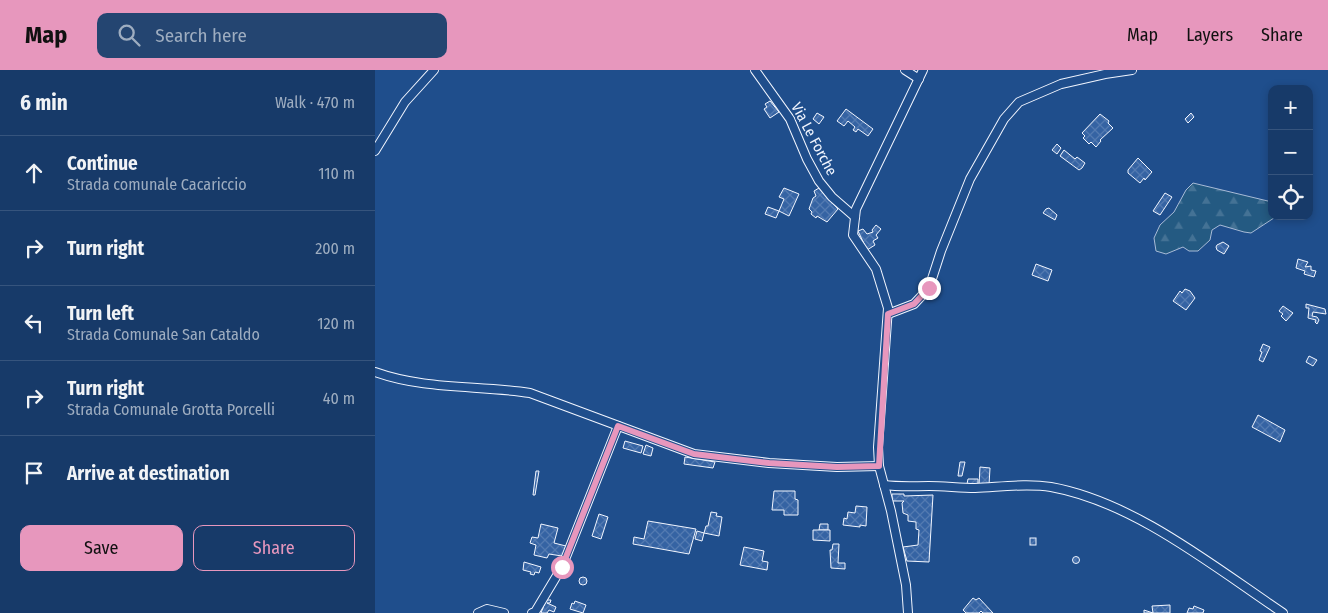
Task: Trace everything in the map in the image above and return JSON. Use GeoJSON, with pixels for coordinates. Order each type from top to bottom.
{"type":"FeatureCollection","features":[{"type":"Feature","properties":{"kind":"street"},"geometry":{"type":"LineString","coordinates":[[375,151],[405,102],[434,70]]}},
{"type":"Feature","properties":{"kind":"street","name":"Via Le Forche"},"geometry":{"type":"LineString","coordinates":[[755,70],[790,120],[819,181],[832,197],[855,217]]}},
{"type":"Feature","properties":{"kind":"street"},"geometry":{"type":"LineString","coordinates":[[905,70],[919,80]]}},
{"type":"Feature","properties":{"kind":"street"},"geometry":{"type":"LineString","coordinates":[[908,613],[906,586],[879,466],[888,308],[876,269],[853,235],[856,209],[923,70]]}},
{"type":"Feature","properties":{"kind":"street"},"geometry":{"type":"LineString","coordinates":[[888,314],[914,304],[929,288],[969,179],[1004,119],[1019,102],[1061,84],[1132,70]]}},
{"type":"Feature","properties":{"kind":"street"},"geometry":{"type":"LineString","coordinates":[[375,372],[402,381],[530,393],[694,454],[769,463],[837,467],[879,466]]}},
{"type":"Feature","properties":{"kind":"street"},"geometry":{"type":"LineString","coordinates":[[533,613],[562,567],[618,426]]}},
{"type":"Feature","properties":{"kind":"street"},"geometry":{"type":"LineString","coordinates":[[884,485],[905,488],[1050,487],[1094,499],[1124,512],[1163,533],[1283,613]]}},
{"type":"Feature","properties":{"kind":"street"},"geometry":{"type":"LineString","coordinates":[[478,613],[487,609],[504,613]]}},
{"type":"Feature","properties":{"kind":"green space"},"geometry":{"type":"Polygon","coordinates":[[[1193,183],[1268,201],[1268,220],[1271,220],[1251,233],[1220,225],[1212,230],[1210,240],[1198,251],[1189,251],[1183,247],[1166,254],[1156,251],[1154,238],[1160,225],[1174,212],[1186,190],[1193,183]]]}},
{"type":"Feature","properties":{"kind":"building"},"geometry":{"type":"Polygon","coordinates":[[[770,101],[779,112],[770,118],[764,109],[767,107],[765,104],[770,101]]]}},
{"type":"Feature","properties":{"kind":"building"},"geometry":{"type":"Polygon","coordinates":[[[846,109],[873,129],[868,136],[858,129],[856,132],[853,130],[855,127],[848,121],[844,126],[837,121],[846,109]]]}},
{"type":"Feature","properties":{"kind":"building"},"geometry":{"type":"Polygon","coordinates":[[[817,113],[824,117],[819,124],[813,119],[817,113]]]}},
{"type":"Feature","properties":{"kind":"building"},"geometry":{"type":"Polygon","coordinates":[[[1191,113],[1194,117],[1188,123],[1185,119],[1191,113]]]}},
{"type":"Feature","properties":{"kind":"building"},"geometry":{"type":"Polygon","coordinates":[[[1100,114],[1109,121],[1108,123],[1113,128],[1100,140],[1096,147],[1091,142],[1089,144],[1083,138],[1085,136],[1082,133],[1100,114]]]}},
{"type":"Feature","properties":{"kind":"building"},"geometry":{"type":"Polygon","coordinates":[[[1057,144],[1061,148],[1057,154],[1052,150],[1057,144]]]}},
{"type":"Feature","properties":{"kind":"building"},"geometry":{"type":"Polygon","coordinates":[[[1064,150],[1075,159],[1077,157],[1085,163],[1082,168],[1079,170],[1060,156],[1064,150]]]}},
{"type":"Feature","properties":{"kind":"building"},"geometry":{"type":"Polygon","coordinates":[[[1138,158],[1152,172],[1140,183],[1128,173],[1128,170],[1138,158]]]}},
{"type":"Feature","properties":{"kind":"building"},"geometry":{"type":"Polygon","coordinates":[[[784,188],[799,194],[789,216],[779,211],[784,199],[779,197],[784,188]]]}},
{"type":"Feature","properties":{"kind":"building"},"geometry":{"type":"Polygon","coordinates":[[[819,188],[838,209],[827,222],[817,216],[816,218],[809,209],[813,198],[816,196],[814,191],[819,188]]]}},
{"type":"Feature","properties":{"kind":"building"},"geometry":{"type":"Polygon","coordinates":[[[1165,193],[1172,197],[1160,215],[1153,211],[1165,193]]]}},
{"type":"Feature","properties":{"kind":"building"},"geometry":{"type":"Polygon","coordinates":[[[768,207],[779,211],[776,218],[765,214],[768,207]]]}},
{"type":"Feature","properties":{"kind":"building"},"geometry":{"type":"Polygon","coordinates":[[[1049,208],[1057,215],[1055,220],[1043,213],[1049,208]]]}},
{"type":"Feature","properties":{"kind":"building"},"geometry":{"type":"Polygon","coordinates":[[[876,225],[881,229],[876,235],[878,238],[873,241],[875,245],[867,250],[858,231],[863,229],[867,234],[873,232],[872,230],[876,225]]]}},
{"type":"Feature","properties":{"kind":"building"},"geometry":{"type":"Polygon","coordinates":[[[1223,242],[1229,246],[1224,254],[1217,250],[1216,247],[1223,242]]]}},
{"type":"Feature","properties":{"kind":"building"},"geometry":{"type":"Polygon","coordinates":[[[1298,259],[1308,262],[1305,267],[1311,266],[1311,270],[1316,271],[1314,277],[1304,274],[1305,271],[1296,268],[1298,259]]]}},
{"type":"Feature","properties":{"kind":"building"},"geometry":{"type":"Polygon","coordinates":[[[1036,264],[1052,270],[1048,281],[1032,275],[1036,264]]]}},
{"type":"Feature","properties":{"kind":"building"},"geometry":{"type":"Polygon","coordinates":[[[1185,289],[1190,291],[1195,298],[1186,310],[1173,301],[1180,291],[1182,293],[1185,289]]]}},
{"type":"Feature","properties":{"kind":"building"},"geometry":{"type":"Polygon","coordinates":[[[1306,304],[1325,309],[1326,314],[1313,312],[1312,316],[1317,317],[1319,320],[1317,324],[1316,320],[1308,318],[1309,308],[1306,308],[1306,304]]]}},
{"type":"Feature","properties":{"kind":"building"},"geometry":{"type":"Polygon","coordinates":[[[1283,306],[1293,313],[1286,321],[1281,316],[1283,314],[1279,311],[1283,306]]]}},
{"type":"Feature","properties":{"kind":"building"},"geometry":{"type":"Polygon","coordinates":[[[1263,344],[1270,347],[1263,362],[1259,360],[1263,344]]]}},
{"type":"Feature","properties":{"kind":"building"},"geometry":{"type":"Polygon","coordinates":[[[1309,356],[1317,360],[1313,366],[1306,362],[1309,356]]]}},
{"type":"Feature","properties":{"kind":"building"},"geometry":{"type":"Polygon","coordinates":[[[1258,415],[1285,430],[1280,442],[1252,427],[1258,415]]]}},
{"type":"Feature","properties":{"kind":"building"},"geometry":{"type":"Polygon","coordinates":[[[625,441],[643,446],[641,453],[623,448],[625,441]]]}},
{"type":"Feature","properties":{"kind":"building"},"geometry":{"type":"Polygon","coordinates":[[[646,445],[653,448],[651,456],[643,454],[646,445]]]}},
{"type":"Feature","properties":{"kind":"building"},"geometry":{"type":"Polygon","coordinates":[[[685,457],[715,462],[713,468],[684,464],[685,457]]]}},
{"type":"Feature","properties":{"kind":"building"},"geometry":{"type":"Polygon","coordinates":[[[960,462],[965,462],[962,476],[958,476],[960,462]]]}},
{"type":"Feature","properties":{"kind":"building"},"geometry":{"type":"Polygon","coordinates":[[[980,467],[990,468],[989,485],[979,485],[980,467]]]}},
{"type":"Feature","properties":{"kind":"building"},"geometry":{"type":"Polygon","coordinates":[[[536,471],[539,471],[535,495],[533,495],[536,471]]]}},
{"type":"Feature","properties":{"kind":"building"},"geometry":{"type":"Polygon","coordinates":[[[968,479],[978,479],[978,485],[967,484],[968,479]]]}},
{"type":"Feature","properties":{"kind":"building"},"geometry":{"type":"Polygon","coordinates":[[[774,491],[795,491],[795,499],[798,500],[798,515],[784,515],[784,510],[772,510],[774,491]]]}},
{"type":"Feature","properties":{"kind":"building"},"geometry":{"type":"Polygon","coordinates":[[[892,494],[904,494],[904,496],[933,495],[929,562],[907,561],[903,547],[918,545],[919,530],[916,529],[916,522],[908,521],[908,515],[903,513],[902,503],[904,501],[892,501],[892,494]]]}},
{"type":"Feature","properties":{"kind":"building"},"geometry":{"type":"Polygon","coordinates":[[[856,506],[867,507],[866,526],[843,525],[844,518],[847,519],[848,512],[855,513],[856,506]]]}},
{"type":"Feature","properties":{"kind":"building"},"geometry":{"type":"Polygon","coordinates":[[[711,512],[717,513],[716,516],[722,517],[719,536],[704,533],[706,526],[708,526],[711,512]]]}},
{"type":"Feature","properties":{"kind":"building"},"geometry":{"type":"Polygon","coordinates":[[[599,514],[608,517],[601,539],[592,536],[599,514]]]}},
{"type":"Feature","properties":{"kind":"building"},"geometry":{"type":"Polygon","coordinates":[[[648,521],[696,529],[689,554],[633,544],[634,537],[644,539],[648,521]]]}},
{"type":"Feature","properties":{"kind":"building"},"geometry":{"type":"Polygon","coordinates":[[[541,524],[558,528],[554,543],[566,546],[562,556],[549,554],[547,558],[534,555],[536,545],[530,543],[532,537],[538,538],[541,524]]]}},
{"type":"Feature","properties":{"kind":"building"},"geometry":{"type":"Polygon","coordinates":[[[820,524],[828,524],[828,530],[819,530],[820,524]]]}},
{"type":"Feature","properties":{"kind":"building"},"geometry":{"type":"Polygon","coordinates":[[[813,530],[830,530],[830,541],[813,540],[813,530]]]}},
{"type":"Feature","properties":{"kind":"building"},"geometry":{"type":"Polygon","coordinates":[[[697,531],[704,533],[702,541],[695,539],[697,531]]]}},
{"type":"Feature","properties":{"kind":"building"},"geometry":{"type":"Polygon","coordinates":[[[1030,538],[1036,538],[1036,545],[1030,545],[1030,538]]]}},
{"type":"Feature","properties":{"kind":"building"},"geometry":{"type":"Polygon","coordinates":[[[833,544],[839,544],[838,563],[845,563],[845,569],[831,568],[830,550],[832,550],[833,544]]]}},
{"type":"Feature","properties":{"kind":"building"},"geometry":{"type":"Polygon","coordinates":[[[744,547],[764,551],[762,561],[768,562],[767,570],[740,565],[744,547]]]}},
{"type":"Feature","properties":{"kind":"building"},"geometry":{"type":"Polygon","coordinates":[[[1076,556],[1080,560],[1076,564],[1072,560],[1076,556]]]}},
{"type":"Feature","properties":{"kind":"building"},"geometry":{"type":"Polygon","coordinates":[[[524,562],[541,567],[539,573],[535,572],[534,575],[523,570],[524,562]]]}},
{"type":"Feature","properties":{"kind":"building"},"geometry":{"type":"Polygon","coordinates":[[[583,577],[587,581],[583,585],[579,581],[583,577]]]}},
{"type":"Feature","properties":{"kind":"building"},"geometry":{"type":"Polygon","coordinates":[[[973,598],[976,600],[979,598],[993,613],[983,613],[981,611],[979,613],[966,613],[963,610],[973,598]]]}},
{"type":"Feature","properties":{"kind":"building"},"geometry":{"type":"Polygon","coordinates":[[[546,600],[551,600],[550,603],[547,603],[556,607],[554,612],[549,610],[547,613],[541,613],[546,600]]]}},
{"type":"Feature","properties":{"kind":"building"},"geometry":{"type":"Polygon","coordinates":[[[575,601],[586,605],[583,613],[570,609],[575,601]]]}},
{"type":"Feature","properties":{"kind":"building"},"geometry":{"type":"Polygon","coordinates":[[[1170,605],[1170,613],[1153,613],[1152,606],[1170,605]]]}},
{"type":"Feature","properties":{"kind":"building"},"geometry":{"type":"Polygon","coordinates":[[[1194,606],[1204,610],[1203,613],[1187,613],[1189,608],[1193,609],[1194,606]]]}},
{"type":"Feature","properties":{"kind":"route"},"geometry":{"type":"LineString","coordinates":[[562,567],[618,426],[694,454],[769,463],[837,467],[879,466],[878,447],[888,314],[914,304],[929,288]]}}]}
